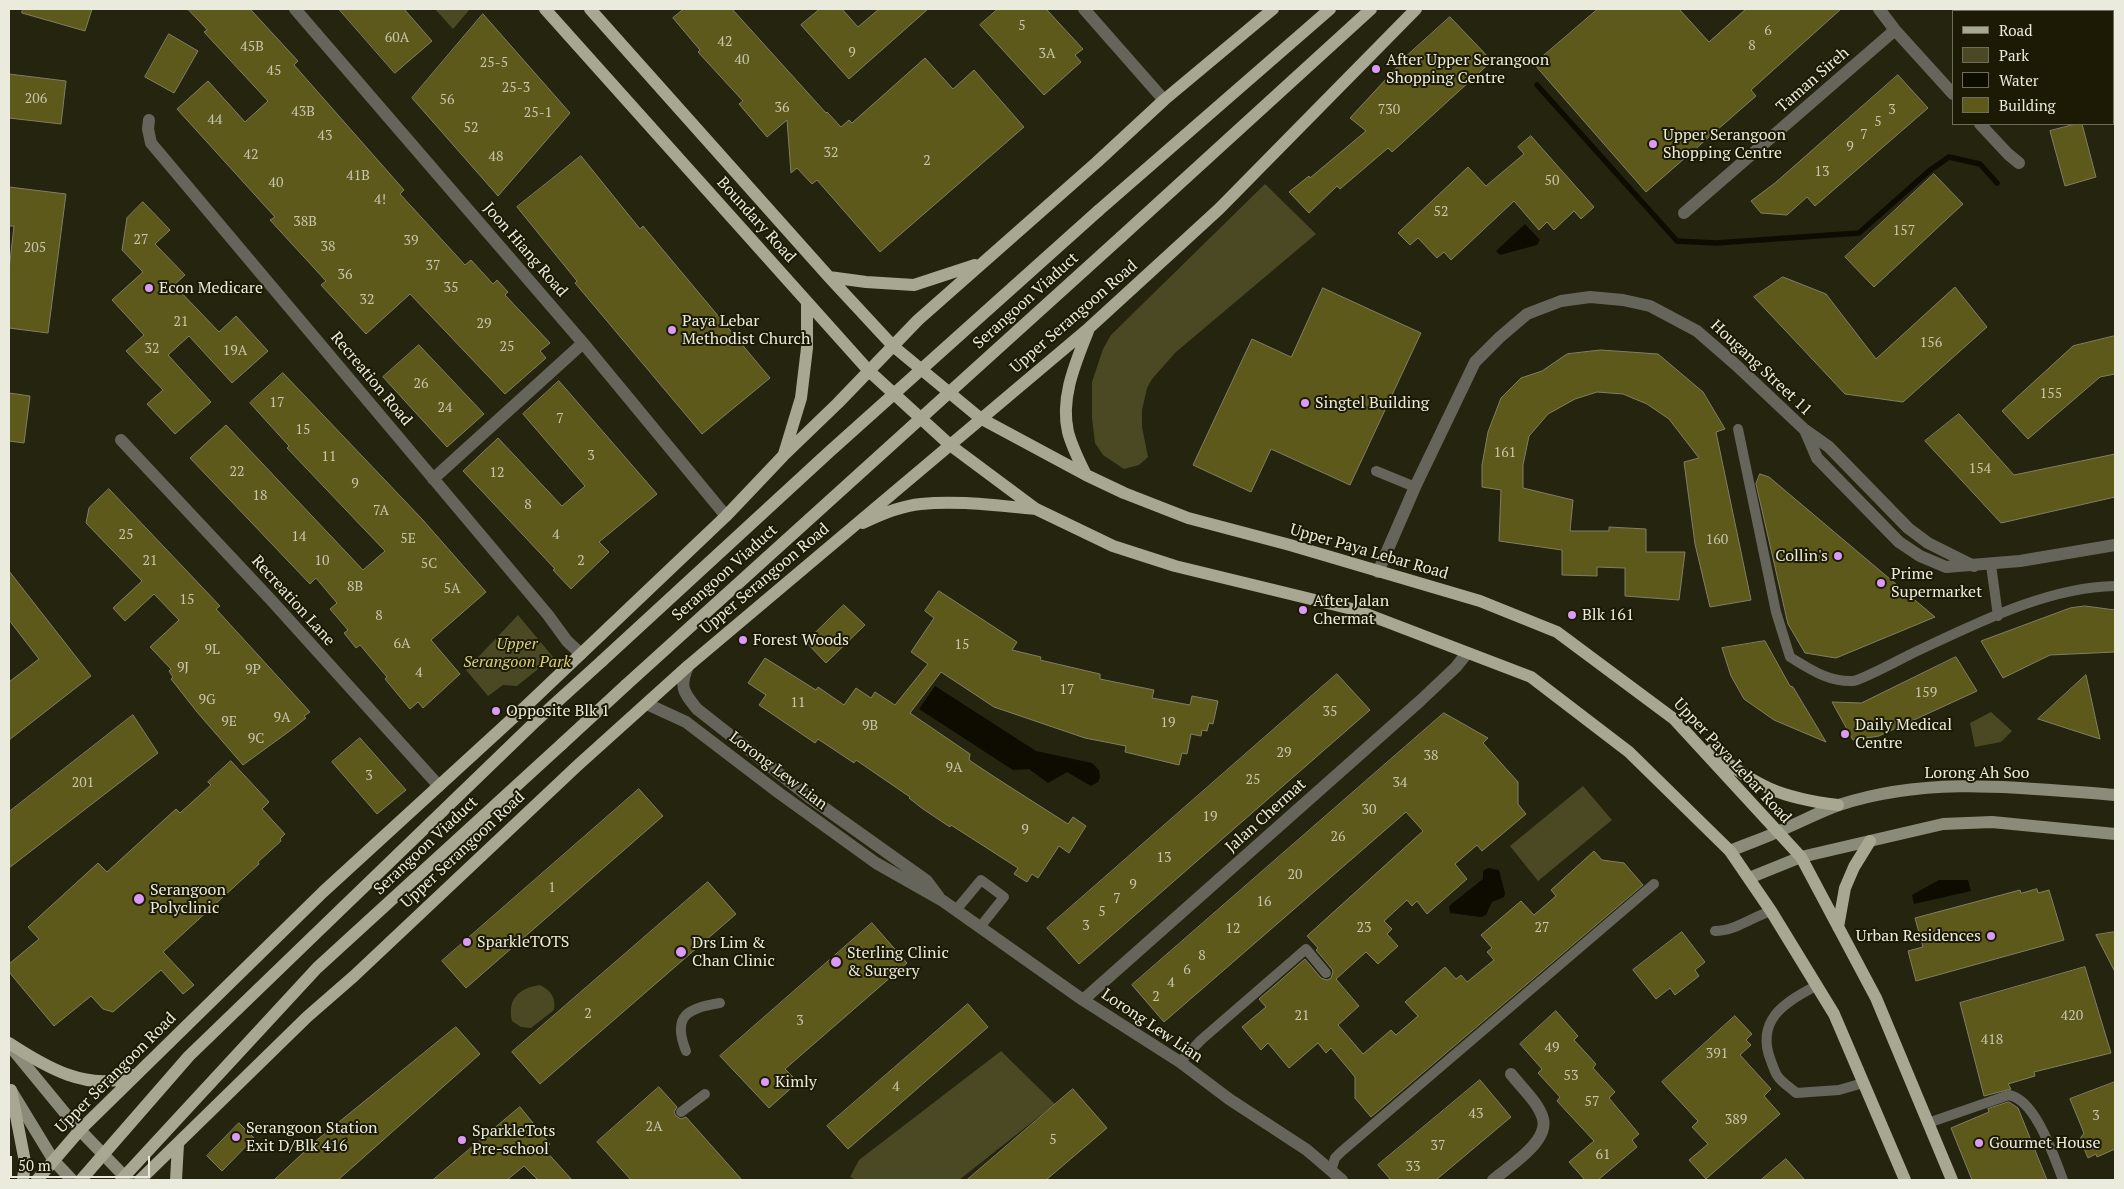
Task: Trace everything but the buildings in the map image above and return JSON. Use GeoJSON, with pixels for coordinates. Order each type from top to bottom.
{"type":"FeatureCollection","features":[{"type":"Feature","properties":{"kind":"main road","name":"Boundary Road"},"geometry":{"type":"LineString","coordinates":[[546,9],[869,371],[950,445]]}},
{"type":"Feature","properties":{"kind":"main road","name":"Boundary Road"},"geometry":{"type":"LineString","coordinates":[[590,9],[829,278],[893,346],[980,418]]}},
{"type":"Feature","properties":{"kind":"main road","name":"Upper Serangoon Road"},"geometry":{"type":"LineString","coordinates":[[37,1180],[80,1130],[323,892],[581,654],[726,516],[893,346],[982,263],[1090,169],[1164,100],[1273,9]]}},
{"type":"Feature","properties":{"kind":"main road","name":"Serangoon Viaduct"},"geometry":{"type":"LineString","coordinates":[[81,1180],[188,1056],[538,719],[828,453],[1098,211],[1330,9]]}},
{"type":"Feature","properties":{"kind":"main road","name":"Serangoon Viaduct"},"geometry":{"type":"LineString","coordinates":[[121,1180],[317,968],[810,517],[1371,9]]}},
{"type":"Feature","properties":{"kind":"main road","name":"Upper Serangoon Road"},"geometry":{"type":"LineString","coordinates":[[140,1180],[307,1017],[362,969],[577,766],[688,666],[847,530],[1089,328],[1219,209],[1416,9]]}},
{"type":"Feature","properties":{"kind":"main road"},"geometry":{"type":"LineString","coordinates":[[829,278],[914,285],[982,263]]}},
{"type":"Feature","properties":{"kind":"main road"},"geometry":{"type":"LineString","coordinates":[[783,456],[801,398],[808,348],[807,302]]}},
{"type":"Feature","properties":{"kind":"main road"},"geometry":{"type":"LineString","coordinates":[[1086,475],[1074,450],[1068,430],[1066,409],[1074,367],[1089,328]]}},
{"type":"Feature","properties":{"kind":"main road","name":"Upper Paya Lebar Road"},"geometry":{"type":"LineString","coordinates":[[980,418],[1086,475],[1124,493],[1188,518],[1290,545],[1480,601],[1558,632],[1674,719],[1800,857],[1876,998],[1952,1180]]}},
{"type":"Feature","properties":{"kind":"main road"},"geometry":{"type":"LineString","coordinates":[[950,445],[1036,509],[1113,546],[1175,566],[1356,610],[1531,677],[1629,752],[1730,851],[1771,911],[1834,1014],[1905,1180]]}},
{"type":"Feature","properties":{"kind":"main road"},"geometry":{"type":"LineString","coordinates":[[847,530],[889,511],[920,504],[958,503],[1036,509]]}},
{"type":"Feature","properties":{"kind":"main road"},"geometry":{"type":"LineString","coordinates":[[1674,719],[1732,767],[1756,783],[1778,794],[1838,805]]}},
{"type":"Feature","properties":{"kind":"main road","name":"Lorong Ah Soo"},"geometry":{"type":"LineString","coordinates":[[1730,851],[1838,805],[1902,790],[1942,786],[2008,786],[2115,795]]}},
{"type":"Feature","properties":{"kind":"main road"},"geometry":{"type":"LineString","coordinates":[[1749,878],[1800,857],[1943,824],[1992,822],[2115,834]]}},
{"type":"Feature","properties":{"kind":"main road"},"geometry":{"type":"LineString","coordinates":[[1838,927],[1845,888],[1854,867],[1870,840]]}},
{"type":"Feature","properties":{"kind":"main road"},"geometry":{"type":"LineString","coordinates":[[9,1044],[44,1066],[71,1076],[102,1081],[122,1080],[138,1073]]}},
{"type":"Feature","properties":{"kind":"main road"},"geometry":{"type":"LineString","coordinates":[[9,1044],[80,1130],[128,1180]]}},
{"type":"Feature","properties":{"kind":"main road"},"geometry":{"type":"LineString","coordinates":[[10,1089],[54,1161],[72,1180]]}},
{"type":"Feature","properties":{"kind":"main road"},"geometry":{"type":"LineString","coordinates":[[10,1089],[25,1162],[24,1180]]}},
{"type":"Feature","properties":{"kind":"main road"},"geometry":{"type":"LineString","coordinates":[[176,1180],[178,1144]]}},
{"type":"Feature","properties":{"kind":"street","name":"Joon Hiang Road"},"geometry":{"type":"LineString","coordinates":[[295,9],[583,343],[726,516]]}},
{"type":"Feature","properties":{"kind":"street"},"geometry":{"type":"LineString","coordinates":[[1084,9],[1164,100]]}},
{"type":"Feature","properties":{"kind":"street"},"geometry":{"type":"LineString","coordinates":[[1871,9],[1887,26],[1894,30]]}},
{"type":"Feature","properties":{"kind":"street"},"geometry":{"type":"LineString","coordinates":[[1879,9],[1894,30],[1952,93]]}},
{"type":"Feature","properties":{"kind":"street","name":"Taman Sireh"},"geometry":{"type":"LineString","coordinates":[[1684,214],[1894,30]]}},
{"type":"Feature","properties":{"kind":"street","name":"Recreation Road"},"geometry":{"type":"LineString","coordinates":[[149,120],[148,129],[151,143],[567,641],[581,654]]}},
{"type":"Feature","properties":{"kind":"street"},"geometry":{"type":"LineString","coordinates":[[1981,125],[2019,163]]}},
{"type":"Feature","properties":{"kind":"street","name":"Hougang Street 11"},"geometry":{"type":"LineString","coordinates":[[1378,572],[1415,487],[1475,362],[1527,314],[1561,301],[1590,297],[1623,300],[1650,306],[1697,331],[1805,430],[1817,458],[1900,542],[1920,556],[1946,567],[1974,566],[1991,565],[2115,545]]}},
{"type":"Feature","properties":{"kind":"street"},"geometry":{"type":"LineString","coordinates":[[433,479],[583,343]]}},
{"type":"Feature","properties":{"kind":"street","name":"Recreation Lane"},"geometry":{"type":"LineString","coordinates":[[121,440],[272,601],[439,786]]}},
{"type":"Feature","properties":{"kind":"street","name":"Jalan Chermat"},"geometry":{"type":"LineString","coordinates":[[1083,1000],[1420,701],[1456,667],[1467,653]]}},
{"type":"Feature","properties":{"kind":"street","name":"Lorong Lew Lian"},"geometry":{"type":"LineString","coordinates":[[688,666],[682,681],[683,690],[697,709],[809,797],[927,881],[942,901]]}},
{"type":"Feature","properties":{"kind":"street","name":"Lorong Lew Lian"},"geometry":{"type":"LineString","coordinates":[[647,704],[668,712],[686,722],[779,793],[886,870],[956,910],[1083,1000],[1180,1062],[1228,1099],[1307,1150],[1342,1180]]}},
{"type":"Feature","properties":{"kind":"street","name":"Lorong Lew Lian"},"geometry":{"type":"LineString","coordinates":[[809,797],[836,823],[878,855],[887,865],[886,870]]}},
{"type":"Feature","properties":{"kind":"street"},"geometry":{"type":"LineString","coordinates":[[1493,1180],[1536,1144],[1542,1132],[1543,1120],[1535,1105],[1511,1074]]}},
{"type":"Feature","properties":{"kind":"lane"},"geometry":{"type":"LineString","coordinates":[[1738,429],[1776,612],[1790,657],[1821,677],[1854,681],[1957,632],[2039,598],[2096,586],[2115,586]]}},
{"type":"Feature","properties":{"kind":"lane"},"geometry":{"type":"LineString","coordinates":[[1376,471],[1415,487]]}},
{"type":"Feature","properties":{"kind":"lane"},"geometry":{"type":"LineString","coordinates":[[1991,565],[1998,616]]}},
{"type":"Feature","properties":{"kind":"lane"},"geometry":{"type":"LineString","coordinates":[[956,910],[981,880],[1004,897],[980,927]]}},
{"type":"Feature","properties":{"kind":"lane"},"geometry":{"type":"LineString","coordinates":[[1331,1171],[1335,1158],[1654,884]]}},
{"type":"Feature","properties":{"kind":"lane"},"geometry":{"type":"LineString","coordinates":[[1715,930],[1726,930],[1771,911]]}},
{"type":"Feature","properties":{"kind":"lane"},"geometry":{"type":"LineString","coordinates":[[1180,1062],[1201,1040],[1306,949],[1326,973]]}},
{"type":"Feature","properties":{"kind":"lane"},"geometry":{"type":"LineString","coordinates":[[1816,986],[1796,996],[1775,1014],[1765,1032],[1767,1051],[1777,1077],[1796,1093],[1839,1090],[1863,1083]]}},
{"type":"Feature","properties":{"kind":"lane"},"geometry":{"type":"LineString","coordinates":[[686,1051],[680,1036],[680,1022],[690,1011],[704,1005],[720,1003]]}},
{"type":"Feature","properties":{"kind":"lane"},"geometry":{"type":"LineString","coordinates":[[682,1112],[705,1094]]}},
{"type":"Feature","properties":{"kind":"lane"},"geometry":{"type":"LineString","coordinates":[[1928,1123],[2009,1095],[2017,1096],[2038,1119],[2063,1180]]}},
{"type":"Feature","properties":{"kind":"green space"},"geometry":{"type":"Polygon","coordinates":[[[435,9],[470,9],[453,29],[435,9]]]}},
{"type":"Feature","properties":{"kind":"green space"},"geometry":{"type":"Polygon","coordinates":[[[1265,184],[1316,234],[1176,352],[1152,379],[1147,388],[1142,410],[1142,427],[1148,457],[1139,465],[1124,469],[1103,455],[1095,443],[1092,418],[1092,382],[1103,349],[1111,335],[1265,184]]]}},
{"type":"Feature","properties":{"kind":"green space","name":"Upper Serangoon Park"},"geometry":{"type":"Polygon","coordinates":[[[518,615],[553,657],[517,686],[503,685],[488,696],[466,670],[518,615]]]}},
{"type":"Feature","properties":{"kind":"green space"},"geometry":{"type":"Polygon","coordinates":[[[1991,712],[2012,731],[2001,742],[1975,747],[1970,723],[1991,712]]]}},
{"type":"Feature","properties":{"kind":"green space"},"geometry":{"type":"Polygon","coordinates":[[[1583,786],[1612,820],[1538,881],[1510,846],[1583,786]]]}},
{"type":"Feature","properties":{"kind":"green space"},"geometry":{"type":"Polygon","coordinates":[[[540,985],[552,995],[554,1010],[531,1028],[521,1027],[512,1021],[511,1007],[513,1001],[516,996],[526,989],[540,985]]]}},
{"type":"Feature","properties":{"kind":"green space"},"geometry":{"type":"Polygon","coordinates":[[[1001,1051],[1055,1104],[959,1180],[857,1180],[850,1177],[859,1160],[1001,1051]]]}},
{"type":"Feature","properties":{"kind":"water"},"geometry":{"type":"Polygon","coordinates":[[[1525,224],[1540,240],[1537,245],[1500,255],[1496,251],[1525,224]]]}},
{"type":"Feature","properties":{"kind":"water"},"geometry":{"type":"Polygon","coordinates":[[[935,686],[1036,751],[1092,763],[1099,770],[1100,777],[1098,782],[1091,786],[1067,772],[1048,783],[1029,769],[1013,770],[919,709],[935,686]]]}},
{"type":"Feature","properties":{"kind":"water"},"geometry":{"type":"Polygon","coordinates":[[[1488,868],[1499,870],[1505,893],[1504,897],[1492,902],[1486,915],[1481,917],[1450,913],[1449,906],[1483,879],[1483,871],[1488,868]]]}},
{"type":"Feature","properties":{"kind":"water"},"geometry":{"type":"Polygon","coordinates":[[[1939,880],[1968,880],[1971,891],[1914,904],[1912,895],[1939,880]]]}},
{"type":"Feature","properties":{"kind":"waterway"},"geometry":{"type":"LineString","coordinates":[[1537,85],[1677,241],[1716,243],[1859,233],[1929,171],[1949,157],[1980,164],[1997,183]]}},
{"type":"Feature","properties":{"kind":"place","name":"After Upper Serangoon Shopping Centre"},"geometry":{"type":"Point","coordinates":[1376,69]}},
{"type":"Feature","properties":{"kind":"place","name":"Upper Serangoon Shopping Centre"},"geometry":{"type":"Point","coordinates":[1653,144]}},
{"type":"Feature","properties":{"kind":"place","name":"Econ Medicare"},"geometry":{"type":"Point","coordinates":[149,288]}},
{"type":"Feature","properties":{"kind":"place","name":"Paya Lebar Methodist Church"},"geometry":{"type":"Point","coordinates":[672,330]}},
{"type":"Feature","properties":{"kind":"place","name":"Singtel Building"},"geometry":{"type":"Point","coordinates":[1305,403]}},
{"type":"Feature","properties":{"kind":"place","name":"Collin's"},"geometry":{"type":"Point","coordinates":[1838,556]}},
{"type":"Feature","properties":{"kind":"place","name":"Prime Supermarket"},"geometry":{"type":"Point","coordinates":[1881,583]}},
{"type":"Feature","properties":{"kind":"place","name":"After Jalan Chermat"},"geometry":{"type":"Point","coordinates":[1303,610]}},
{"type":"Feature","properties":{"kind":"place","name":"Blk 161"},"geometry":{"type":"Point","coordinates":[1572,615]}},
{"type":"Feature","properties":{"kind":"place","name":"Forest Woods"},"geometry":{"type":"Point","coordinates":[743,640]}},
{"type":"Feature","properties":{"kind":"place","name":"Opposite Blk 1"},"geometry":{"type":"Point","coordinates":[496,711]}},
{"type":"Feature","properties":{"kind":"place","name":"Daily Medical Centre"},"geometry":{"type":"Point","coordinates":[1845,734]}},
{"type":"Feature","properties":{"kind":"place","name":"Serangoon Polyclinic"},"geometry":{"type":"Point","coordinates":[139,899]}},
{"type":"Feature","properties":{"kind":"place","name":"Urban Residences"},"geometry":{"type":"Point","coordinates":[1991,936]}},
{"type":"Feature","properties":{"kind":"place","name":"SparkleTOTS"},"geometry":{"type":"Point","coordinates":[467,942]}},
{"type":"Feature","properties":{"kind":"place","name":"Drs Lim & Chan Clinic"},"geometry":{"type":"Point","coordinates":[681,952]}},
{"type":"Feature","properties":{"kind":"place","name":"Sterling Clinic & Surgery"},"geometry":{"type":"Point","coordinates":[836,962]}},
{"type":"Feature","properties":{"kind":"place","name":"Kimly"},"geometry":{"type":"Point","coordinates":[765,1082]}},
{"type":"Feature","properties":{"kind":"place","name":"Serangoon Station Exit D/Blk 416"},"geometry":{"type":"Point","coordinates":[236,1137]}},
{"type":"Feature","properties":{"kind":"place","name":"SparkleTots Pre-school"},"geometry":{"type":"Point","coordinates":[462,1140]}},
{"type":"Feature","properties":{"kind":"place","name":"Gourmet House"},"geometry":{"type":"Point","coordinates":[1979,1143]}}]}
